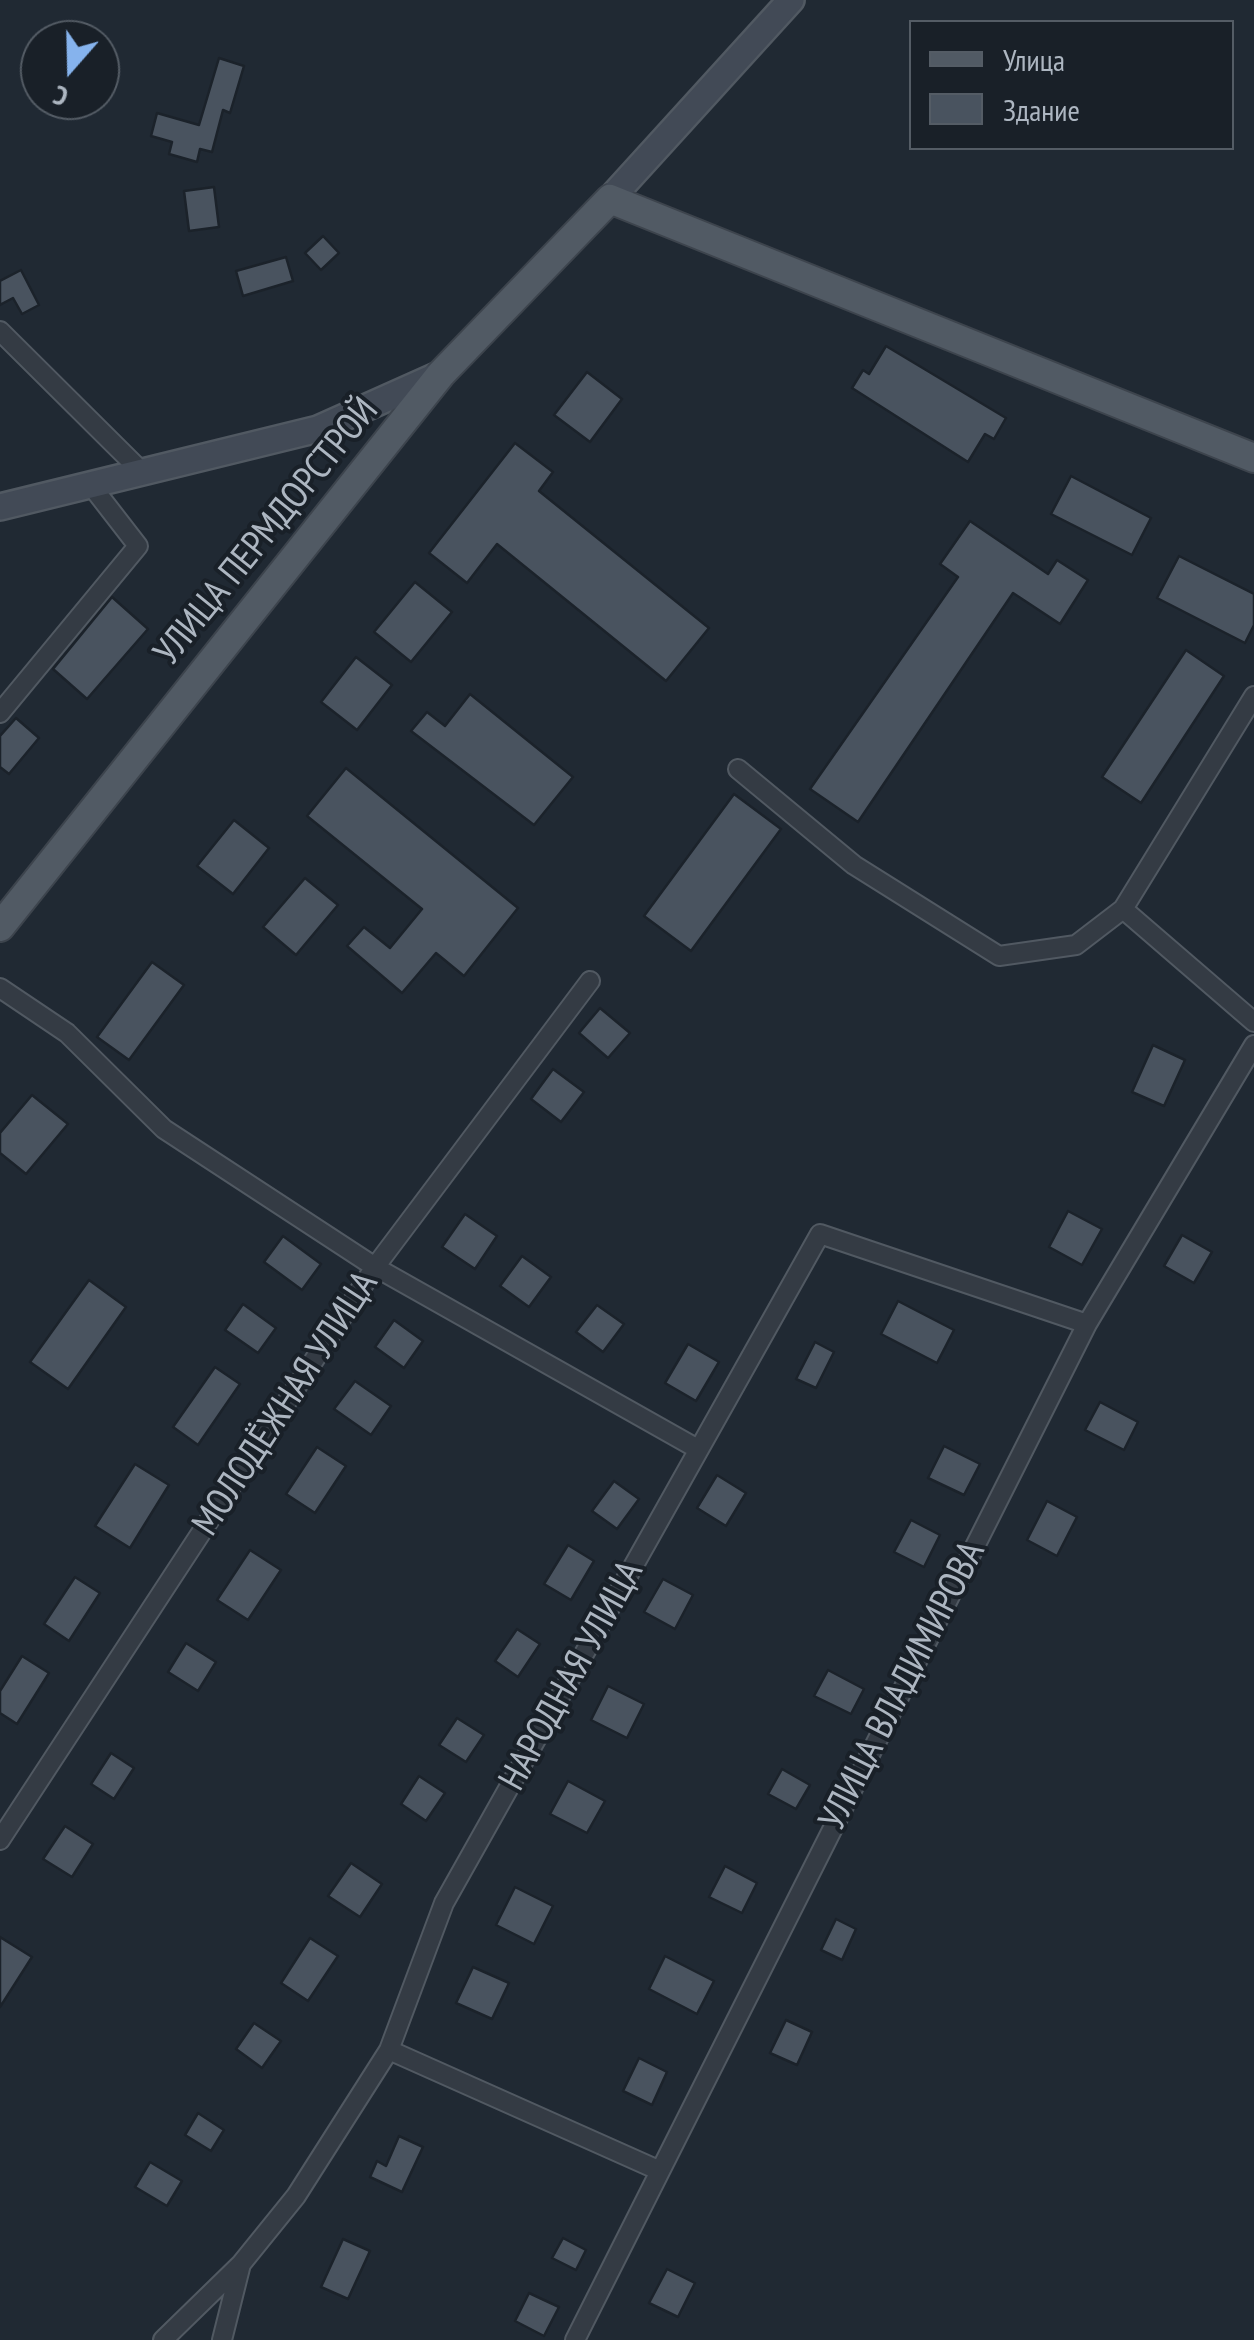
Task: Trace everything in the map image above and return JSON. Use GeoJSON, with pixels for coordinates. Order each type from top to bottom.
{"type":"FeatureCollection","features":[{"type":"Feature","properties":{"kind":"main road","name":"УЛИЦА ПЕРМДОРСТРОЙ"},"geometry":{"type":"LineString","coordinates":[[0,927],[441,374],[610,200]]}},
{"type":"Feature","properties":{"kind":"main road"},"geometry":{"type":"LineString","coordinates":[[610,200],[1254,458]]}},
{"type":"Feature","properties":{"kind":"street"},"geometry":{"type":"LineString","coordinates":[[610,200],[791,0]]}},
{"type":"Feature","properties":{"kind":"street"},"geometry":{"type":"LineString","coordinates":[[0,331],[142,472]]}},
{"type":"Feature","properties":{"kind":"street"},"geometry":{"type":"LineString","coordinates":[[0,507],[318,429],[441,374]]}},
{"type":"Feature","properties":{"kind":"street"},"geometry":{"type":"LineString","coordinates":[[0,713],[138,546],[90,484]]}},
{"type":"Feature","properties":{"kind":"street"},"geometry":{"type":"LineString","coordinates":[[738,769],[854,864],[999,956],[1076,946],[1124,909],[1254,696]]}},
{"type":"Feature","properties":{"kind":"street"},"geometry":{"type":"LineString","coordinates":[[1124,909],[1254,1022]]}},
{"type":"Feature","properties":{"kind":"street","name":"МОЛОДЁЖНАЯ УЛИЦА"},"geometry":{"type":"LineString","coordinates":[[0,1840],[375,1267],[590,981]]}},
{"type":"Feature","properties":{"kind":"street"},"geometry":{"type":"LineString","coordinates":[[0,988],[67,1033],[164,1129],[375,1267],[696,1448]]}},
{"type":"Feature","properties":{"kind":"street","name":"УЛИЦА ВЛАДИМИРОВА"},"geometry":{"type":"LineString","coordinates":[[575,2340],[1087,1324],[1254,1044]]}},
{"type":"Feature","properties":{"kind":"street","name":"НАРОДНАЯ УЛИЦА"},"geometry":{"type":"LineString","coordinates":[[163,2340],[241,2264],[296,2196],[389,2050],[444,1902],[696,1448],[820,1234],[1087,1324]]}},
{"type":"Feature","properties":{"kind":"street"},"geometry":{"type":"LineString","coordinates":[[389,2050],[658,2170]]}},
{"type":"Feature","properties":{"kind":"street"},"geometry":{"type":"LineString","coordinates":[[222,2340],[241,2264]]}},
{"type":"Feature","properties":{"kind":"building"},"geometry":{"type":"Polygon","coordinates":[[[219,58],[244,66],[230,113],[223,110],[212,152],[200,149],[197,162],[169,154],[172,142],[151,136],[157,113],[199,125],[219,58]]]}},
{"type":"Feature","properties":{"kind":"building"},"geometry":{"type":"Polygon","coordinates":[[[214,187],[219,227],[189,231],[184,191],[214,187]]]}},
{"type":"Feature","properties":{"kind":"building"},"geometry":{"type":"Polygon","coordinates":[[[323,236],[339,253],[321,270],[305,253],[323,236]]]}},
{"type":"Feature","properties":{"kind":"building"},"geometry":{"type":"Polygon","coordinates":[[[286,257],[293,281],[243,296],[236,271],[286,257]]]}},
{"type":"Feature","properties":{"kind":"building"},"geometry":{"type":"Polygon","coordinates":[[[21,270],[39,305],[22,314],[13,298],[0,305],[0,281],[21,270]]]}},
{"type":"Feature","properties":{"kind":"building"},"geometry":{"type":"Polygon","coordinates":[[[886,346],[1006,418],[994,439],[985,434],[968,462],[852,388],[863,370],[869,374],[886,346]]]}},
{"type":"Feature","properties":{"kind":"building"},"geometry":{"type":"Polygon","coordinates":[[[587,372],[622,399],[590,442],[554,415],[587,372]]]}},
{"type":"Feature","properties":{"kind":"building"},"geometry":{"type":"Polygon","coordinates":[[[515,443],[553,472],[539,491],[709,628],[666,681],[497,544],[467,583],[429,553],[515,443]]]}},
{"type":"Feature","properties":{"kind":"building"},"geometry":{"type":"Polygon","coordinates":[[[1071,476],[1151,518],[1132,555],[1051,514],[1071,476]]]}},
{"type":"Feature","properties":{"kind":"building"},"geometry":{"type":"Polygon","coordinates":[[[970,521],[1048,574],[1057,560],[1088,580],[1060,624],[1013,593],[858,822],[810,789],[958,577],[940,564],[970,521]]]}},
{"type":"Feature","properties":{"kind":"building"},"geometry":{"type":"Polygon","coordinates":[[[1179,556],[1254,594],[1254,625],[1245,643],[1157,598],[1179,556]]]}},
{"type":"Feature","properties":{"kind":"building"},"geometry":{"type":"Polygon","coordinates":[[[415,582],[452,612],[411,662],[374,632],[415,582]]]}},
{"type":"Feature","properties":{"kind":"building"},"geometry":{"type":"Polygon","coordinates":[[[112,597],[148,629],[87,699],[53,669],[112,597]]]}},
{"type":"Feature","properties":{"kind":"building"},"geometry":{"type":"Polygon","coordinates":[[[1186,650],[1224,676],[1141,803],[1102,777],[1186,650]]]}},
{"type":"Feature","properties":{"kind":"building"},"geometry":{"type":"Polygon","coordinates":[[[356,657],[392,685],[357,730],[321,702],[356,657]]]}},
{"type":"Feature","properties":{"kind":"building"},"geometry":{"type":"Polygon","coordinates":[[[470,694],[573,777],[534,825],[411,731],[427,712],[445,726],[470,694]]]}},
{"type":"Feature","properties":{"kind":"building"},"geometry":{"type":"Polygon","coordinates":[[[16,718],[39,738],[9,774],[0,767],[0,736],[16,718]]]}},
{"type":"Feature","properties":{"kind":"building"},"geometry":{"type":"Polygon","coordinates":[[[346,768],[518,908],[464,976],[436,953],[402,993],[347,946],[364,927],[390,948],[422,909],[307,816],[346,768]]]}},
{"type":"Feature","properties":{"kind":"building"},"geometry":{"type":"Polygon","coordinates":[[[734,794],[781,829],[691,951],[644,916],[734,794]]]}},
{"type":"Feature","properties":{"kind":"building"},"geometry":{"type":"Polygon","coordinates":[[[234,820],[269,848],[233,894],[197,866],[234,820]]]}},
{"type":"Feature","properties":{"kind":"building"},"geometry":{"type":"Polygon","coordinates":[[[305,878],[338,905],[296,955],[263,927],[305,878]]]}},
{"type":"Feature","properties":{"kind":"building"},"geometry":{"type":"Polygon","coordinates":[[[152,962],[184,985],[129,1060],[97,1037],[152,962]]]}},
{"type":"Feature","properties":{"kind":"building"},"geometry":{"type":"Polygon","coordinates":[[[600,1008],[630,1033],[608,1058],[579,1033],[600,1008]]]}},
{"type":"Feature","properties":{"kind":"building"},"geometry":{"type":"Polygon","coordinates":[[[1153,1045],[1185,1060],[1164,1106],[1132,1092],[1153,1045]]]}},
{"type":"Feature","properties":{"kind":"building"},"geometry":{"type":"Polygon","coordinates":[[[553,1069],[584,1092],[561,1122],[531,1099],[553,1069]]]}},
{"type":"Feature","properties":{"kind":"building"},"geometry":{"type":"Polygon","coordinates":[[[32,1095],[68,1124],[26,1174],[0,1153],[0,1133],[32,1095]]]}},
{"type":"Feature","properties":{"kind":"building"},"geometry":{"type":"Polygon","coordinates":[[[1068,1211],[1102,1229],[1082,1265],[1049,1247],[1068,1211]]]}},
{"type":"Feature","properties":{"kind":"building"},"geometry":{"type":"Polygon","coordinates":[[[465,1214],[497,1236],[475,1269],[442,1247],[465,1214]]]}},
{"type":"Feature","properties":{"kind":"building"},"geometry":{"type":"Polygon","coordinates":[[[1182,1235],[1212,1252],[1194,1283],[1164,1266],[1182,1235]]]}},
{"type":"Feature","properties":{"kind":"building"},"geometry":{"type":"Polygon","coordinates":[[[283,1236],[321,1264],[302,1290],[264,1262],[283,1236]]]}},
{"type":"Feature","properties":{"kind":"building"},"geometry":{"type":"Polygon","coordinates":[[[522,1256],[551,1277],[529,1307],[500,1286],[522,1256]]]}},
{"type":"Feature","properties":{"kind":"building"},"geometry":{"type":"Polygon","coordinates":[[[89,1280],[126,1307],[68,1389],[30,1362],[89,1280]]]}},
{"type":"Feature","properties":{"kind":"building"},"geometry":{"type":"Polygon","coordinates":[[[898,1301],[954,1330],[937,1363],[881,1334],[898,1301]]]}},
{"type":"Feature","properties":{"kind":"building"},"geometry":{"type":"Polygon","coordinates":[[[243,1304],[276,1328],[258,1353],[225,1330],[243,1304]]]}},
{"type":"Feature","properties":{"kind":"building"},"geometry":{"type":"Polygon","coordinates":[[[597,1305],[624,1324],[603,1352],[576,1332],[597,1305]]]}},
{"type":"Feature","properties":{"kind":"building"},"geometry":{"type":"Polygon","coordinates":[[[394,1320],[423,1341],[404,1368],[375,1347],[394,1320]]]}},
{"type":"Feature","properties":{"kind":"building"},"geometry":{"type":"Polygon","coordinates":[[[815,1342],[834,1352],[816,1388],[796,1379],[815,1342]]]}},
{"type":"Feature","properties":{"kind":"building"},"geometry":{"type":"Polygon","coordinates":[[[688,1344],[719,1362],[696,1401],[665,1383],[688,1344]]]}},
{"type":"Feature","properties":{"kind":"building"},"geometry":{"type":"Polygon","coordinates":[[[215,1367],[240,1384],[198,1445],[173,1427],[215,1367]]]}},
{"type":"Feature","properties":{"kind":"building"},"geometry":{"type":"Polygon","coordinates":[[[355,1381],[391,1406],[371,1435],[334,1409],[355,1381]]]}},
{"type":"Feature","properties":{"kind":"building"},"geometry":{"type":"Polygon","coordinates":[[[1100,1402],[1138,1422],[1124,1450],[1085,1430],[1100,1402]]]}},
{"type":"Feature","properties":{"kind":"building"},"geometry":{"type":"Polygon","coordinates":[[[944,1446],[980,1464],[964,1495],[928,1478],[944,1446]]]}},
{"type":"Feature","properties":{"kind":"building"},"geometry":{"type":"Polygon","coordinates":[[[317,1447],[346,1466],[315,1513],[286,1494],[317,1447]]]}},
{"type":"Feature","properties":{"kind":"building"},"geometry":{"type":"Polygon","coordinates":[[[135,1464],[169,1485],[130,1548],[95,1526],[135,1464]]]}},
{"type":"Feature","properties":{"kind":"building"},"geometry":{"type":"Polygon","coordinates":[[[717,1475],[746,1493],[726,1526],[697,1508],[717,1475]]]}},
{"type":"Feature","properties":{"kind":"building"},"geometry":{"type":"Polygon","coordinates":[[[614,1481],[639,1499],[617,1529],[592,1511],[614,1481]]]}},
{"type":"Feature","properties":{"kind":"building"},"geometry":{"type":"Polygon","coordinates":[[[1047,1501],[1077,1517],[1057,1556],[1027,1540],[1047,1501]]]}},
{"type":"Feature","properties":{"kind":"building"},"geometry":{"type":"Polygon","coordinates":[[[911,1520],[940,1535],[924,1567],[894,1552],[911,1520]]]}},
{"type":"Feature","properties":{"kind":"building"},"geometry":{"type":"Polygon","coordinates":[[[568,1545],[594,1561],[571,1600],[544,1584],[568,1545]]]}},
{"type":"Feature","properties":{"kind":"building"},"geometry":{"type":"Polygon","coordinates":[[[250,1550],[281,1570],[248,1620],[217,1600],[250,1550]]]}},
{"type":"Feature","properties":{"kind":"building"},"geometry":{"type":"Polygon","coordinates":[[[75,1577],[100,1593],[69,1641],[44,1624],[75,1577]]]}},
{"type":"Feature","properties":{"kind":"building"},"geometry":{"type":"Polygon","coordinates":[[[663,1579],[693,1595],[675,1629],[644,1612],[663,1579]]]}},
{"type":"Feature","properties":{"kind":"building"},"geometry":{"type":"Polygon","coordinates":[[[517,1629],[540,1644],[518,1677],[495,1661],[517,1629]]]}},
{"type":"Feature","properties":{"kind":"building"},"geometry":{"type":"Polygon","coordinates":[[[186,1643],[216,1662],[198,1691],[168,1672],[186,1643]]]}},
{"type":"Feature","properties":{"kind":"building"},"geometry":{"type":"Polygon","coordinates":[[[22,1656],[49,1673],[17,1724],[0,1713],[0,1691],[22,1656]]]}},
{"type":"Feature","properties":{"kind":"building"},"geometry":{"type":"Polygon","coordinates":[[[828,1670],[864,1689],[851,1714],[814,1696],[828,1670]]]}},
{"type":"Feature","properties":{"kind":"building"},"geometry":{"type":"Polygon","coordinates":[[[608,1686],[644,1704],[627,1738],[591,1720],[608,1686]]]}},
{"type":"Feature","properties":{"kind":"building"},"geometry":{"type":"Polygon","coordinates":[[[457,1718],[484,1735],[466,1762],[439,1745],[457,1718]]]}},
{"type":"Feature","properties":{"kind":"building"},"geometry":{"type":"Polygon","coordinates":[[[111,1753],[134,1768],[114,1799],[91,1784],[111,1753]]]}},
{"type":"Feature","properties":{"kind":"building"},"geometry":{"type":"Polygon","coordinates":[[[782,1769],[810,1785],[796,1809],[768,1794],[782,1769]]]}},
{"type":"Feature","properties":{"kind":"building"},"geometry":{"type":"Polygon","coordinates":[[[419,1776],[445,1793],[426,1821],[401,1804],[419,1776]]]}},
{"type":"Feature","properties":{"kind":"building"},"geometry":{"type":"Polygon","coordinates":[[[568,1781],[605,1801],[587,1833],[550,1814],[568,1781]]]}},
{"type":"Feature","properties":{"kind":"building"},"geometry":{"type":"Polygon","coordinates":[[[65,1826],[93,1844],[72,1877],[43,1859],[65,1826]]]}},
{"type":"Feature","properties":{"kind":"building"},"geometry":{"type":"Polygon","coordinates":[[[351,1863],[382,1884],[360,1917],[328,1896],[351,1863]]]}},
{"type":"Feature","properties":{"kind":"building"},"geometry":{"type":"Polygon","coordinates":[[[725,1866],[757,1883],[742,1913],[709,1897],[725,1866]]]}},
{"type":"Feature","properties":{"kind":"building"},"geometry":{"type":"Polygon","coordinates":[[[515,1887],[553,1906],[534,1944],[496,1925],[515,1887]]]}},
{"type":"Feature","properties":{"kind":"building"},"geometry":{"type":"Polygon","coordinates":[[[836,1919],[856,1929],[842,1960],[821,1950],[836,1919]]]}},
{"type":"Feature","properties":{"kind":"building"},"geometry":{"type":"Polygon","coordinates":[[[0,1937],[32,1957],[0,2007],[0,1937]]]}},
{"type":"Feature","properties":{"kind":"building"},"geometry":{"type":"Polygon","coordinates":[[[310,1938],[338,1956],[308,2001],[281,1983],[310,1938]]]}},
{"type":"Feature","properties":{"kind":"building"},"geometry":{"type":"Polygon","coordinates":[[[665,1956],[714,1981],[697,2014],[649,1989],[665,1956]]]}},
{"type":"Feature","properties":{"kind":"building"},"geometry":{"type":"Polygon","coordinates":[[[473,1967],[509,1983],[492,2019],[456,2003],[473,1967]]]}},
{"type":"Feature","properties":{"kind":"building"},"geometry":{"type":"Polygon","coordinates":[[[786,2020],[812,2032],[797,2065],[770,2053],[786,2020]]]}},
{"type":"Feature","properties":{"kind":"building"},"geometry":{"type":"Polygon","coordinates":[[[254,2023],[281,2041],[262,2068],[236,2049],[254,2023]]]}},
{"type":"Feature","properties":{"kind":"building"},"geometry":{"type":"Polygon","coordinates":[[[639,2058],[667,2072],[652,2105],[623,2091],[639,2058]]]}},
{"type":"Feature","properties":{"kind":"building"},"geometry":{"type":"Polygon","coordinates":[[[198,2113],[224,2130],[211,2151],[185,2135],[198,2113]]]}},
{"type":"Feature","properties":{"kind":"building"},"geometry":{"type":"Polygon","coordinates":[[[399,2136],[423,2147],[402,2192],[370,2177],[377,2161],[386,2166],[399,2136]]]}},
{"type":"Feature","properties":{"kind":"building"},"geometry":{"type":"Polygon","coordinates":[[[150,2162],[182,2181],[167,2206],[135,2187],[150,2162]]]}},
{"type":"Feature","properties":{"kind":"building"},"geometry":{"type":"Polygon","coordinates":[[[563,2238],[586,2250],[576,2270],[552,2258],[563,2238]]]}},
{"type":"Feature","properties":{"kind":"building"},"geometry":{"type":"Polygon","coordinates":[[[343,2239],[370,2251],[348,2299],[321,2287],[343,2239]]]}},
{"type":"Feature","properties":{"kind":"building"},"geometry":{"type":"Polygon","coordinates":[[[667,2269],[695,2283],[678,2317],[649,2303],[667,2269]]]}},
{"type":"Feature","properties":{"kind":"building"},"geometry":{"type":"Polygon","coordinates":[[[529,2293],[559,2307],[544,2336],[515,2321],[529,2293]]]}}]}
